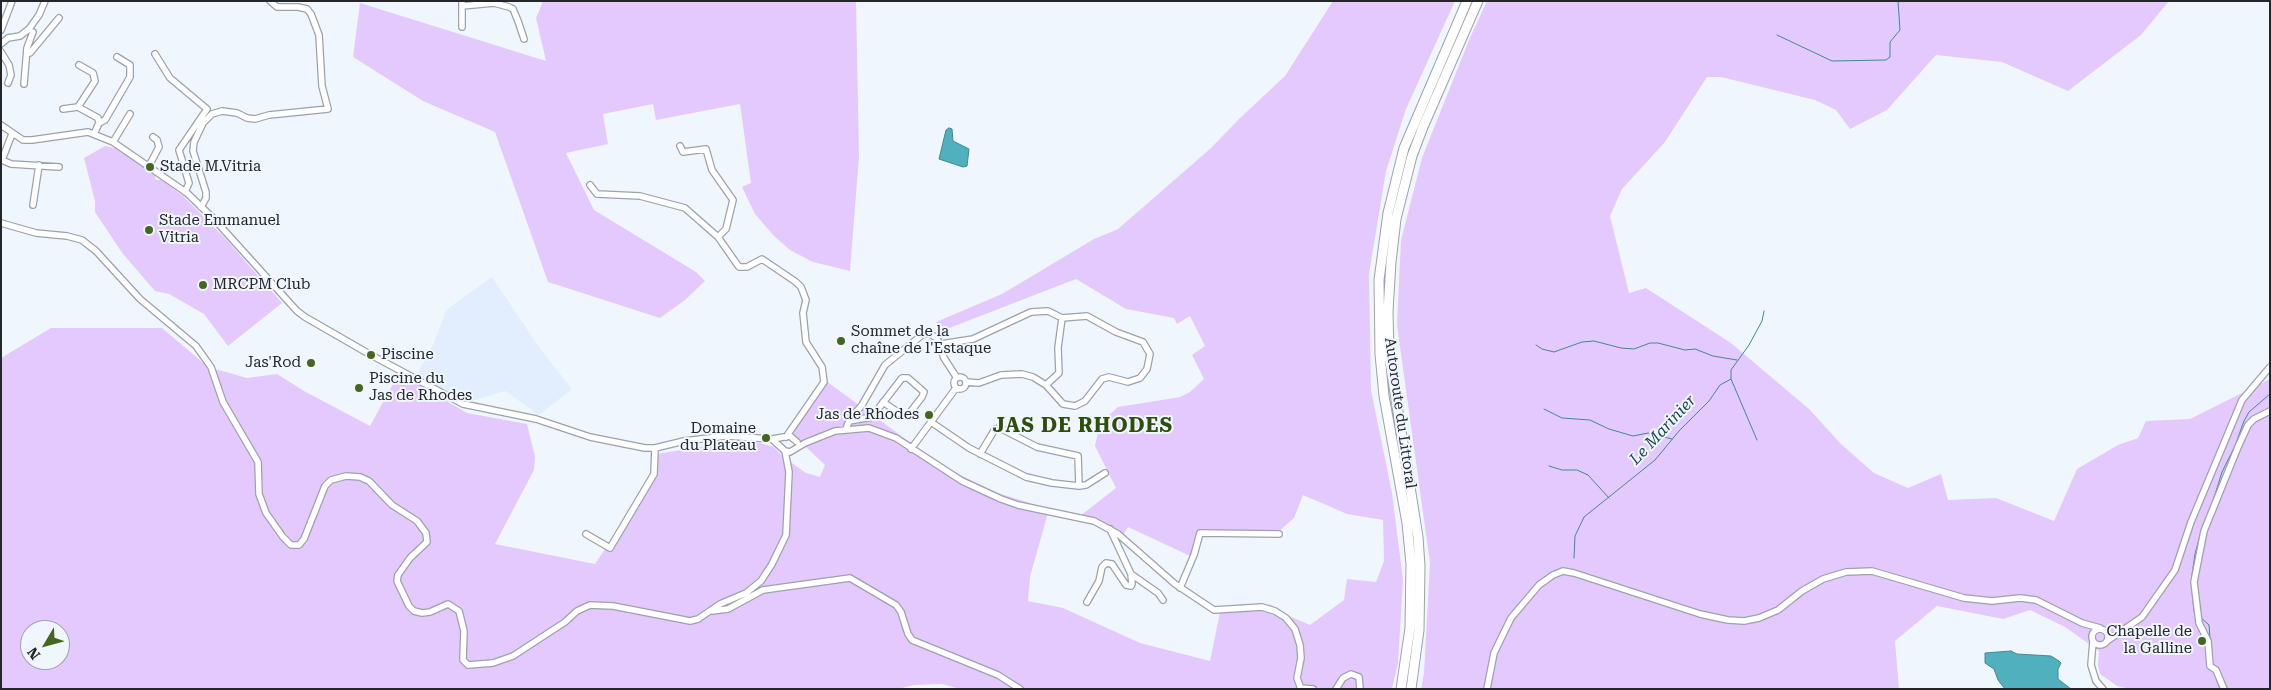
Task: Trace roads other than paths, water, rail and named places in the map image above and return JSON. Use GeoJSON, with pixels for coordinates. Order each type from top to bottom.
{"type":"FeatureCollection","features":[{"type":"Feature","properties":{"kind":"highway","name":"Autoroute du Littoral"},"geometry":{"type":"LineString","coordinates":[[1401,689],[1410,628],[1410,564],[1407,523],[1384,396],[1378,316],[1380,264],[1388,213],[1404,148],[1467,1]]}},
{"type":"Feature","properties":{"kind":"highway","name":"Autoroute du Littoral"},"geometry":{"type":"LineString","coordinates":[[1411,689],[1419,630],[1420,566],[1416,528],[1389,355],[1388,311],[1391,262],[1396,220],[1412,156],[1478,1]]}},
{"type":"Feature","properties":{"kind":"street"},"geometry":{"type":"LineString","coordinates":[[8,38],[6,33],[1,30],[12,1]]}},
{"type":"Feature","properties":{"kind":"street"},"geometry":{"type":"LineString","coordinates":[[24,84],[27,52],[32,28],[45,1]]}},
{"type":"Feature","properties":{"kind":"street"},"geometry":{"type":"LineString","coordinates":[[201,207],[206,198],[206,192],[193,151],[194,142],[202,123],[212,114],[222,111],[255,119],[269,115],[328,109],[322,86],[319,35],[311,14],[307,9],[298,7],[277,7],[270,1]]}},
{"type":"Feature","properties":{"kind":"street"},"geometry":{"type":"LineString","coordinates":[[462,27],[462,4],[494,3],[509,7],[516,15],[524,39]]}},
{"type":"Feature","properties":{"kind":"street"},"geometry":{"type":"LineString","coordinates":[[27,52],[30,53],[59,18]]}},
{"type":"Feature","properties":{"kind":"street"},"geometry":{"type":"LineString","coordinates":[[1,44],[8,38],[20,36],[32,28]]}},
{"type":"Feature","properties":{"kind":"street"},"geometry":{"type":"LineString","coordinates":[[1,52],[9,66],[11,75],[8,84]]}},
{"type":"Feature","properties":{"kind":"street"},"geometry":{"type":"LineString","coordinates":[[155,54],[170,78],[207,109],[179,150],[190,183],[185,192]]}},
{"type":"Feature","properties":{"kind":"street"},"geometry":{"type":"LineString","coordinates":[[94,134],[99,123],[105,120],[130,77],[130,65],[117,57]]}},
{"type":"Feature","properties":{"kind":"street"},"geometry":{"type":"LineString","coordinates":[[78,107],[95,81],[93,73],[80,65]]}},
{"type":"Feature","properties":{"kind":"street"},"geometry":{"type":"LineString","coordinates":[[63,109],[78,107],[98,118],[99,123]]}},
{"type":"Feature","properties":{"kind":"street"},"geometry":{"type":"LineString","coordinates":[[114,142],[130,114]]}},
{"type":"Feature","properties":{"kind":"street"},"geometry":{"type":"LineString","coordinates":[[1,125],[23,140],[79,133],[94,134],[114,142],[185,192],[297,311],[370,355],[463,404],[536,418],[590,437],[622,445],[655,448],[684,441],[726,436],[772,440],[787,437]]}},
{"type":"Feature","properties":{"kind":"street"},"geometry":{"type":"LineString","coordinates":[[12,134],[2,160],[11,164],[59,167]]}},
{"type":"Feature","properties":{"kind":"street"},"geometry":{"type":"LineString","coordinates":[[149,166],[158,146],[157,140],[153,137]]}},
{"type":"Feature","properties":{"kind":"street"},"geometry":{"type":"LineString","coordinates":[[680,146],[683,152],[706,149],[712,170],[733,200],[726,230],[718,237]]}},
{"type":"Feature","properties":{"kind":"street"},"geometry":{"type":"LineString","coordinates":[[33,205],[39,166]]}},
{"type":"Feature","properties":{"kind":"street"},"geometry":{"type":"LineString","coordinates":[[590,185],[597,194],[640,196],[685,208],[718,237],[739,267],[747,267],[762,259],[796,282],[801,287],[806,300],[803,313],[806,342],[822,367],[824,375],[822,387],[790,430],[787,437],[789,483],[786,535],[772,564],[761,581],[743,595],[734,606]]}},
{"type":"Feature","properties":{"kind":"street"},"geometry":{"type":"LineString","coordinates":[[1,223],[36,233],[67,236],[82,240],[96,251],[152,310],[196,346],[211,367],[223,402],[254,454],[259,468],[259,494],[262,504],[271,522],[287,542],[295,546],[302,542],[325,486],[331,480],[346,476],[360,477],[369,481],[392,505],[417,521],[426,533],[427,542],[410,558],[398,576],[399,587],[414,611],[422,614],[448,604],[459,611],[464,631],[463,660],[468,665],[493,663],[512,656],[565,622],[577,611],[590,605],[613,606],[690,621],[698,619],[724,602],[743,595]]}},
{"type":"Feature","properties":{"kind":"street"},"geometry":{"type":"LineString","coordinates":[[846,429],[849,421],[890,360],[925,334],[933,335],[941,344],[944,358],[957,378],[962,378],[966,382],[984,382],[1011,374],[1033,377],[1046,385],[1060,401],[1075,406],[1085,401],[1102,379],[1109,377],[1128,382],[1140,378],[1145,374],[1150,361],[1147,348],[1138,339],[1116,332],[1087,316],[1062,318],[1048,311],[1031,312],[973,339],[941,344]]}},
{"type":"Feature","properties":{"kind":"street"},"geometry":{"type":"LineString","coordinates":[[1046,385],[1059,373],[1058,348],[1062,318]]}},
{"type":"Feature","properties":{"kind":"street"},"geometry":{"type":"LineString","coordinates":[[2095,641],[2107,641],[2120,631],[2131,626],[2145,614],[2175,570],[2191,522],[2242,400],[2270,367]]}},
{"type":"Feature","properties":{"kind":"street"},"geometry":{"type":"LineString","coordinates":[[849,421],[872,417],[883,402],[902,378],[908,378],[924,392],[908,415],[902,415],[883,402]]}},
{"type":"Feature","properties":{"kind":"street"},"geometry":{"type":"LineString","coordinates":[[956,388],[954,382],[957,378]]}},
{"type":"Feature","properties":{"kind":"street"},"geometry":{"type":"LineString","coordinates":[[956,388],[963,388],[966,382]]}},
{"type":"Feature","properties":{"kind":"street"},"geometry":{"type":"LineString","coordinates":[[911,449],[956,388]]}},
{"type":"Feature","properties":{"kind":"street"},"geometry":{"type":"LineString","coordinates":[[2224,689],[2216,670],[2210,666],[2208,641],[2198,623],[2194,582],[2204,531],[2238,447],[2248,425],[2254,419],[2270,411]]}},
{"type":"Feature","properties":{"kind":"street"},"geometry":{"type":"LineString","coordinates":[[931,422],[980,454],[1026,477],[1052,483],[1079,486],[1105,473]]}},
{"type":"Feature","properties":{"kind":"street"},"geometry":{"type":"LineString","coordinates":[[980,454],[995,429],[1000,428],[1037,447],[1078,456],[1079,486]]}},
{"type":"Feature","properties":{"kind":"street"},"geometry":{"type":"LineString","coordinates":[[789,450],[835,430],[876,429],[896,438],[962,481],[1001,499],[1058,514],[1084,518],[1110,529],[1180,588],[1214,610],[1262,607],[1275,611],[1286,618],[1295,629],[1300,646],[1301,658],[1297,678],[1300,688],[1313,689]]}},
{"type":"Feature","properties":{"kind":"street"},"geometry":{"type":"LineString","coordinates":[[787,437],[789,450]]}},
{"type":"Feature","properties":{"kind":"street"},"geometry":{"type":"LineString","coordinates":[[772,440],[789,450]]}},
{"type":"Feature","properties":{"kind":"street"},"geometry":{"type":"LineString","coordinates":[[586,534],[610,548],[654,474],[655,448]]}},
{"type":"Feature","properties":{"kind":"street"},"geometry":{"type":"LineString","coordinates":[[1087,602],[1099,581],[1103,564],[1112,564],[1122,581],[1128,586],[1132,584],[1131,574],[1110,529]]}},
{"type":"Feature","properties":{"kind":"street"},"geometry":{"type":"LineString","coordinates":[[1180,588],[1194,554],[1200,533],[1279,534]]}},
{"type":"Feature","properties":{"kind":"street"},"geometry":{"type":"LineString","coordinates":[[1487,689],[1494,653],[1511,618],[1525,599],[1539,585],[1553,575],[1563,571],[1691,612],[1728,620],[1744,621],[1766,615],[1783,606],[1816,582],[1840,573],[1865,571],[1892,576],[1964,598],[1992,601],[2020,598],[2036,600],[2082,623],[2102,629],[2120,631]]}},
{"type":"Feature","properties":{"kind":"street"},"geometry":{"type":"LineString","coordinates":[[1131,574],[1158,593],[1164,600]]}},
{"type":"Feature","properties":{"kind":"street"},"geometry":{"type":"LineString","coordinates":[[710,611],[728,609],[764,590],[850,578],[896,605],[901,612],[908,634],[915,642],[990,672],[1020,689]]}},
{"type":"Feature","properties":{"kind":"street"},"geometry":{"type":"LineString","coordinates":[[724,602],[723,606],[728,609]]}},
{"type":"Feature","properties":{"kind":"street"},"geometry":{"type":"LineString","coordinates":[[2082,623],[2095,641]]}},
{"type":"Feature","properties":{"kind":"street"},"geometry":{"type":"LineString","coordinates":[[2102,629],[2108,636],[2107,641]]}},
{"type":"Feature","properties":{"kind":"street"},"geometry":{"type":"LineString","coordinates":[[2102,629],[2093,632],[2095,641],[2091,657],[2093,673],[2103,689]]}},
{"type":"Feature","properties":{"kind":"street"},"geometry":{"type":"LineString","coordinates":[[1336,689],[1343,678],[1351,674],[1359,677],[1360,689]]}},
{"type":"Feature","properties":{"kind":"water"},"geometry":{"type":"Polygon","coordinates":[[[952,129],[953,141],[969,149],[967,166],[963,167],[939,159],[946,130],[952,129]]]}},
{"type":"Feature","properties":{"kind":"water"},"geometry":{"type":"Polygon","coordinates":[[[2011,651],[2017,654],[2051,656],[2059,661],[2061,663],[2058,669],[2058,679],[2071,689],[2005,689],[1998,680],[1994,669],[1985,663],[1985,653],[2011,651]]]}},
{"type":"Feature","properties":{"kind":"waterway"},"geometry":{"type":"LineString","coordinates":[[1777,35],[1832,61],[1886,60],[1890,57],[1890,42],[1900,30],[1898,1]]}},
{"type":"Feature","properties":{"kind":"waterway","name":"Le Marinier"},"geometry":{"type":"LineString","coordinates":[[1574,558],[1575,536],[1584,517],[1655,460],[1679,431],[1709,401],[1720,385],[1731,379],[1731,370],[1749,345],[1762,321],[1764,311]]}},
{"type":"Feature","properties":{"kind":"waterway"},"geometry":{"type":"LineString","coordinates":[[1536,345],[1542,349],[1554,352],[1582,342],[1594,341],[1621,348],[1634,349],[1650,343],[1658,343],[1685,350],[1695,349],[1713,356],[1737,360]]}},
{"type":"Feature","properties":{"kind":"waterway"},"geometry":{"type":"LineString","coordinates":[[1731,379],[1757,440]]}},
{"type":"Feature","properties":{"kind":"waterway"},"geometry":{"type":"LineString","coordinates":[[2213,501],[2222,472],[2235,446],[2244,421],[2249,412],[2270,394]]}},
{"type":"Feature","properties":{"kind":"waterway"},"geometry":{"type":"LineString","coordinates":[[1544,409],[1562,418],[1590,420],[1609,429],[1633,436],[1648,433],[1672,439]]}},
{"type":"Feature","properties":{"kind":"waterway"},"geometry":{"type":"LineString","coordinates":[[1549,466],[1562,470],[1577,470],[1588,475],[1609,498]]}},
{"type":"Feature","properties":{"kind":"waterway"},"geometry":{"type":"LineString","coordinates":[[2192,575],[2201,532]]}},
{"type":"Feature","properties":{"kind":"waterway"},"geometry":{"type":"LineString","coordinates":[[2192,589],[2194,611]]}},
{"type":"Feature","properties":{"kind":"waterway"},"geometry":{"type":"LineString","coordinates":[[2200,617],[2209,625],[2210,638]]}},
{"type":"Feature","properties":{"kind":"waterway"},"geometry":{"type":"LineString","coordinates":[[2216,678],[2220,689]]}},
{"type":"Feature","properties":{"kind":"place","name":"Stade M.Vitria"},"geometry":{"type":"Point","coordinates":[150,167]}},
{"type":"Feature","properties":{"kind":"place","name":"Stade Emmanuel Vitria"},"geometry":{"type":"Point","coordinates":[149,230]}},
{"type":"Feature","properties":{"kind":"place","name":"MRCPM Club"},"geometry":{"type":"Point","coordinates":[203,285]}},
{"type":"Feature","properties":{"kind":"place","name":"Sommet de la chaîne de l'Estaque"},"geometry":{"type":"Point","coordinates":[841,341]}},
{"type":"Feature","properties":{"kind":"place","name":"Piscine"},"geometry":{"type":"Point","coordinates":[371,355]}},
{"type":"Feature","properties":{"kind":"place","name":"Jas'Rod"},"geometry":{"type":"Point","coordinates":[311,363]}},
{"type":"Feature","properties":{"kind":"place","name":"Piscine du Jas de Rhodes"},"geometry":{"type":"Point","coordinates":[359,388]}},
{"type":"Feature","properties":{"kind":"place","name":"Jas de Rhodes"},"geometry":{"type":"Point","coordinates":[929,415]}},
{"type":"Feature","properties":{"kind":"place","name":"Domaine du Plateau"},"geometry":{"type":"Point","coordinates":[766,438]}},
{"type":"Feature","properties":{"kind":"place","name":"Chapelle de la Galline"},"geometry":{"type":"Point","coordinates":[2202,641]}},
{"type":"Feature","properties":{"kind":"district","name":"JAS DE RHODES"},"geometry":{"type":"Point","coordinates":[1083,426]}}]}
